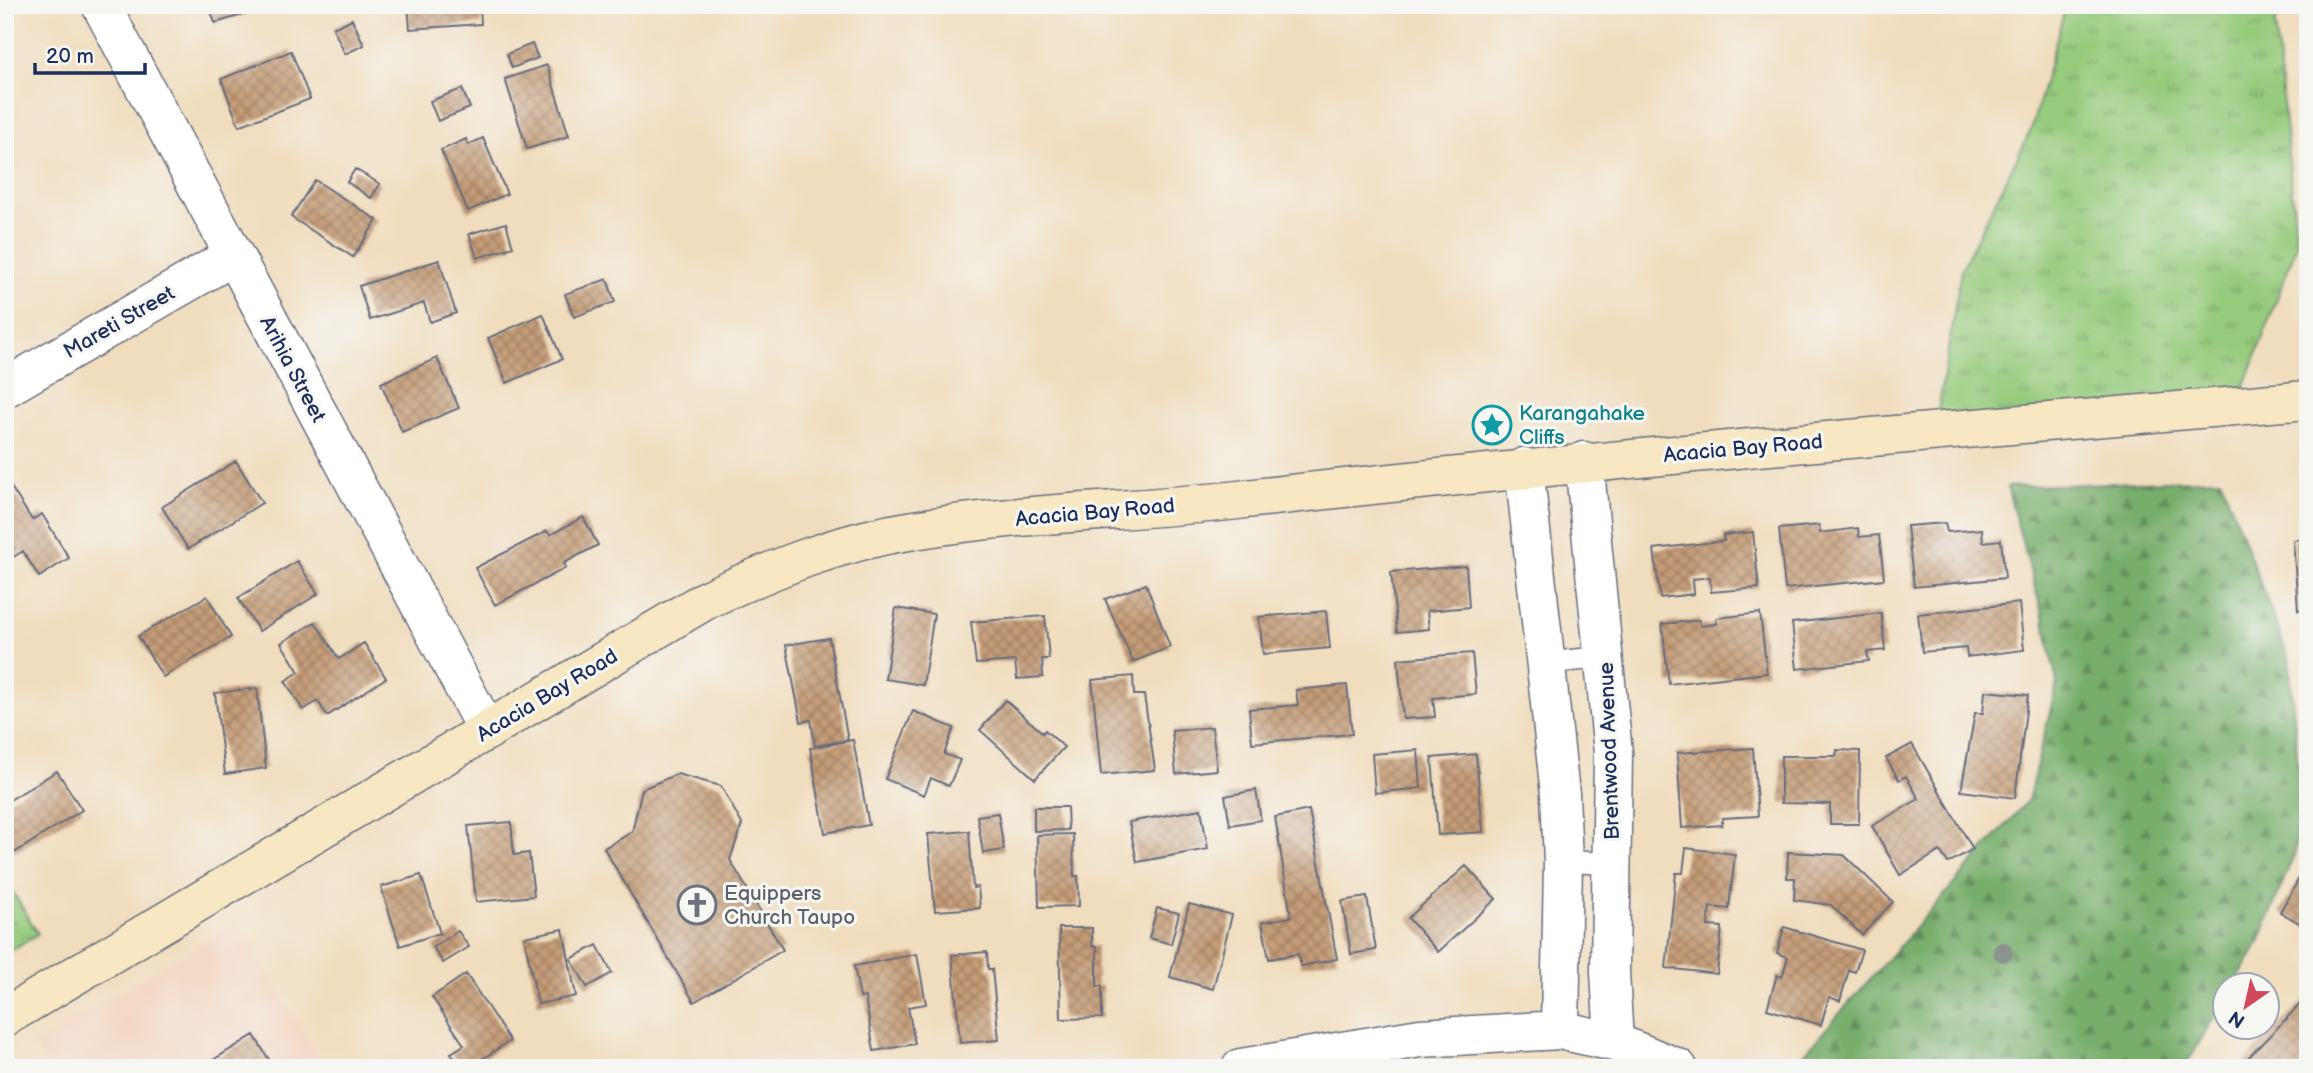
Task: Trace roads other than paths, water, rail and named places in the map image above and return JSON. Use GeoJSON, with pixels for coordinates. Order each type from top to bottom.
{"type":"FeatureCollection","features":[{"type":"Feature","properties":{"kind":"street","name":"Arihia Street"},"geometry":{"type":"LineString","coordinates":[[101,5],[487,732]]}},
{"type":"Feature","properties":{"kind":"street","name":"Mareti Street"},"geometry":{"type":"LineString","coordinates":[[5,388],[233,256]]}},
{"type":"Feature","properties":{"kind":"street","name":"Acacia Bay Road"},"geometry":{"type":"LineString","coordinates":[[5,1017],[706,600],[756,576],[830,550],[911,530],[986,521],[1230,501],[1584,461],[2308,400]]}},
{"type":"Feature","properties":{"kind":"street","name":"Brentwood Avenue"},"geometry":{"type":"LineString","coordinates":[[1584,461],[1613,753],[1610,972],[1614,1042]]}},
{"type":"Feature","properties":{"kind":"street"},"geometry":{"type":"LineString","coordinates":[[1524,467],[1547,663],[1563,861],[1560,1030]]}},
{"type":"Feature","properties":{"kind":"street"},"geometry":{"type":"LineString","coordinates":[[1241,1068],[1297,1063],[1420,1038],[1560,1030],[1614,1042],[1678,1068]]}},
{"type":"Feature","properties":{"kind":"lane"},"geometry":{"type":"LineString","coordinates":[[1547,663],[1605,656]]}},
{"type":"Feature","properties":{"kind":"lane"},"geometry":{"type":"LineString","coordinates":[[1563,861],[1613,864]]}},
{"type":"Feature","properties":{"kind":"place","name":"Karangahake Cliffs"},"geometry":{"type":"Point","coordinates":[1492,425]}},
{"type":"Feature","properties":{"kind":"place","name":"Equippers Church Taupo"},"geometry":{"type":"Point","coordinates":[697,905]}}]}
